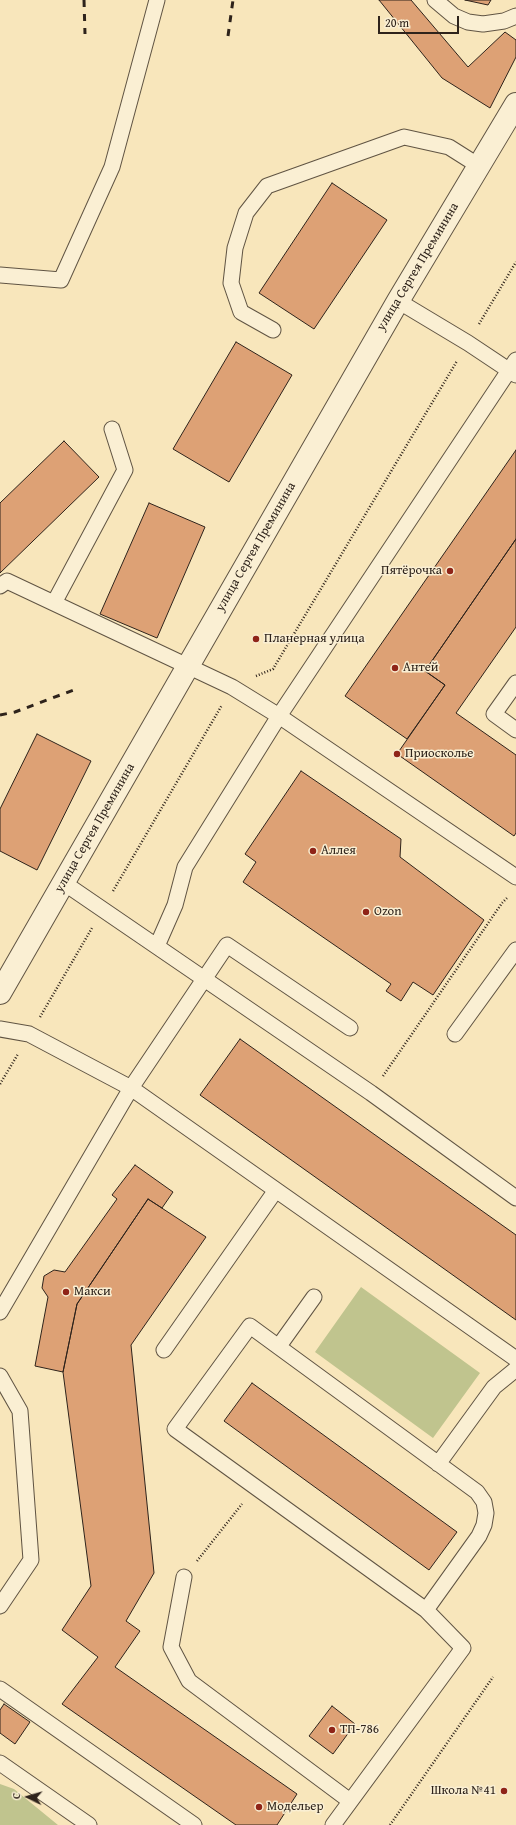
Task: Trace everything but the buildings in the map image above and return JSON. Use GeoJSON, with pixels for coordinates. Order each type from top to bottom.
{"type":"FeatureCollection","features":[{"type":"Feature","properties":{"kind":"street","name":"улица Сергея Преминина"},"geometry":{"type":"LineString","coordinates":[[0,993],[398,301],[516,104]]}},
{"type":"Feature","properties":{"kind":"lane"},"geometry":{"type":"LineString","coordinates":[[0,275],[62,280],[112,167],[157,0]]}},
{"type":"Feature","properties":{"kind":"lane"},"geometry":{"type":"LineString","coordinates":[[435,0],[454,16],[468,22],[483,24],[504,21],[516,16]]}},
{"type":"Feature","properties":{"kind":"lane"},"geometry":{"type":"LineString","coordinates":[[273,330],[241,312],[231,283],[235,248],[246,213],[267,186],[404,137],[449,147],[478,166]]}},
{"type":"Feature","properties":{"kind":"lane"},"geometry":{"type":"LineString","coordinates":[[156,946],[175,905],[185,867],[279,716],[514,369],[398,301]]}},
{"type":"Feature","properties":{"kind":"lane"},"geometry":{"type":"LineString","coordinates":[[54,604],[125,470],[112,429]]}},
{"type":"Feature","properties":{"kind":"lane"},"geometry":{"type":"LineString","coordinates":[[0,586],[7,582],[232,687],[279,716],[516,877]]}},
{"type":"Feature","properties":{"kind":"lane"},"geometry":{"type":"LineString","coordinates":[[516,683],[494,714],[516,730]]}},
{"type":"Feature","properties":{"kind":"lane"},"geometry":{"type":"LineString","coordinates":[[64,884],[103,909],[371,1093],[516,1198]]}},
{"type":"Feature","properties":{"kind":"lane"},"geometry":{"type":"LineString","coordinates":[[0,1312],[131,1088],[227,945],[350,1028]]}},
{"type":"Feature","properties":{"kind":"lane"},"geometry":{"type":"LineString","coordinates":[[455,1034],[516,950]]}},
{"type":"Feature","properties":{"kind":"lane"},"geometry":{"type":"LineString","coordinates":[[0,1029],[29,1034],[131,1088],[516,1359]]}},
{"type":"Feature","properties":{"kind":"lane"},"geometry":{"type":"LineString","coordinates":[[164,1350],[276,1190]]}},
{"type":"Feature","properties":{"kind":"lane"},"geometry":{"type":"LineString","coordinates":[[278,1346],[314,1297]]}},
{"type":"Feature","properties":{"kind":"lane"},"geometry":{"type":"LineString","coordinates":[[334,1825],[350,1801],[463,1648],[426,1610],[175,1429],[250,1326],[477,1492],[484,1502],[486,1513],[484,1525],[479,1536],[426,1610]]}},
{"type":"Feature","properties":{"kind":"lane"},"geometry":{"type":"LineString","coordinates":[[438,1464],[494,1387],[516,1368]]}},
{"type":"Feature","properties":{"kind":"lane"},"geometry":{"type":"LineString","coordinates":[[0,1376],[20,1411],[31,1560],[0,1606]]}},
{"type":"Feature","properties":{"kind":"lane"},"geometry":{"type":"LineString","coordinates":[[184,1576],[171,1647],[188,1681],[350,1801]]}},
{"type":"Feature","properties":{"kind":"lane"},"geometry":{"type":"LineString","coordinates":[[0,1689],[194,1825]]}},
{"type":"Feature","properties":{"kind":"lane"},"geometry":{"type":"LineString","coordinates":[[0,1763],[89,1825]]}},
{"type":"Feature","properties":{"kind":"path"},"geometry":{"type":"LineString","coordinates":[[0,1084],[232,687],[273,669],[516,262]]}},
{"type":"Feature","properties":{"kind":"path"},"geometry":{"type":"LineString","coordinates":[[371,1093],[502,902],[511,894]]}},
{"type":"Feature","properties":{"kind":"path"},"geometry":{"type":"LineString","coordinates":[[184,1576],[256,1487]]}},
{"type":"Feature","properties":{"kind":"path"},"geometry":{"type":"LineString","coordinates":[[390,1825],[493,1677]]}},
{"type":"Feature","properties":{"kind":"green space"},"geometry":{"type":"Polygon","coordinates":[[[361,1287],[480,1373],[433,1438],[315,1352],[361,1287]]]}},
{"type":"Feature","properties":{"kind":"green space"},"geometry":{"type":"Polygon","coordinates":[[[0,1784],[14,1789],[58,1825],[0,1825],[0,1784]]]}},
{"type":"Feature","properties":{"kind":"railway"},"geometry":{"type":"LineString","coordinates":[[84,0],[85,34]]}},
{"type":"Feature","properties":{"kind":"railway"},"geometry":{"type":"LineString","coordinates":[[228,36],[233,0]]}},
{"type":"Feature","properties":{"kind":"railway"},"geometry":{"type":"LineString","coordinates":[[0,715],[15,712],[79,688]]}},
{"type":"Feature","properties":{"kind":"place","name":"Пятёрочка"},"geometry":{"type":"Point","coordinates":[450,571]}},
{"type":"Feature","properties":{"kind":"place","name":"Планерная улица"},"geometry":{"type":"Point","coordinates":[256,639]}},
{"type":"Feature","properties":{"kind":"place","name":"Антей"},"geometry":{"type":"Point","coordinates":[395,668]}},
{"type":"Feature","properties":{"kind":"place","name":"Приосколье"},"geometry":{"type":"Point","coordinates":[397,754]}},
{"type":"Feature","properties":{"kind":"place","name":"Аллея"},"geometry":{"type":"Point","coordinates":[313,851]}},
{"type":"Feature","properties":{"kind":"place","name":"Ozon"},"geometry":{"type":"Point","coordinates":[366,912]}},
{"type":"Feature","properties":{"kind":"place","name":"Макси"},"geometry":{"type":"Point","coordinates":[66,1292]}},
{"type":"Feature","properties":{"kind":"place","name":"ТП-786"},"geometry":{"type":"Point","coordinates":[332,1730]}},
{"type":"Feature","properties":{"kind":"place","name":"Школа №41"},"geometry":{"type":"Point","coordinates":[504,1791]}},
{"type":"Feature","properties":{"kind":"place","name":"Модельер"},"geometry":{"type":"Point","coordinates":[259,1807]}}]}
